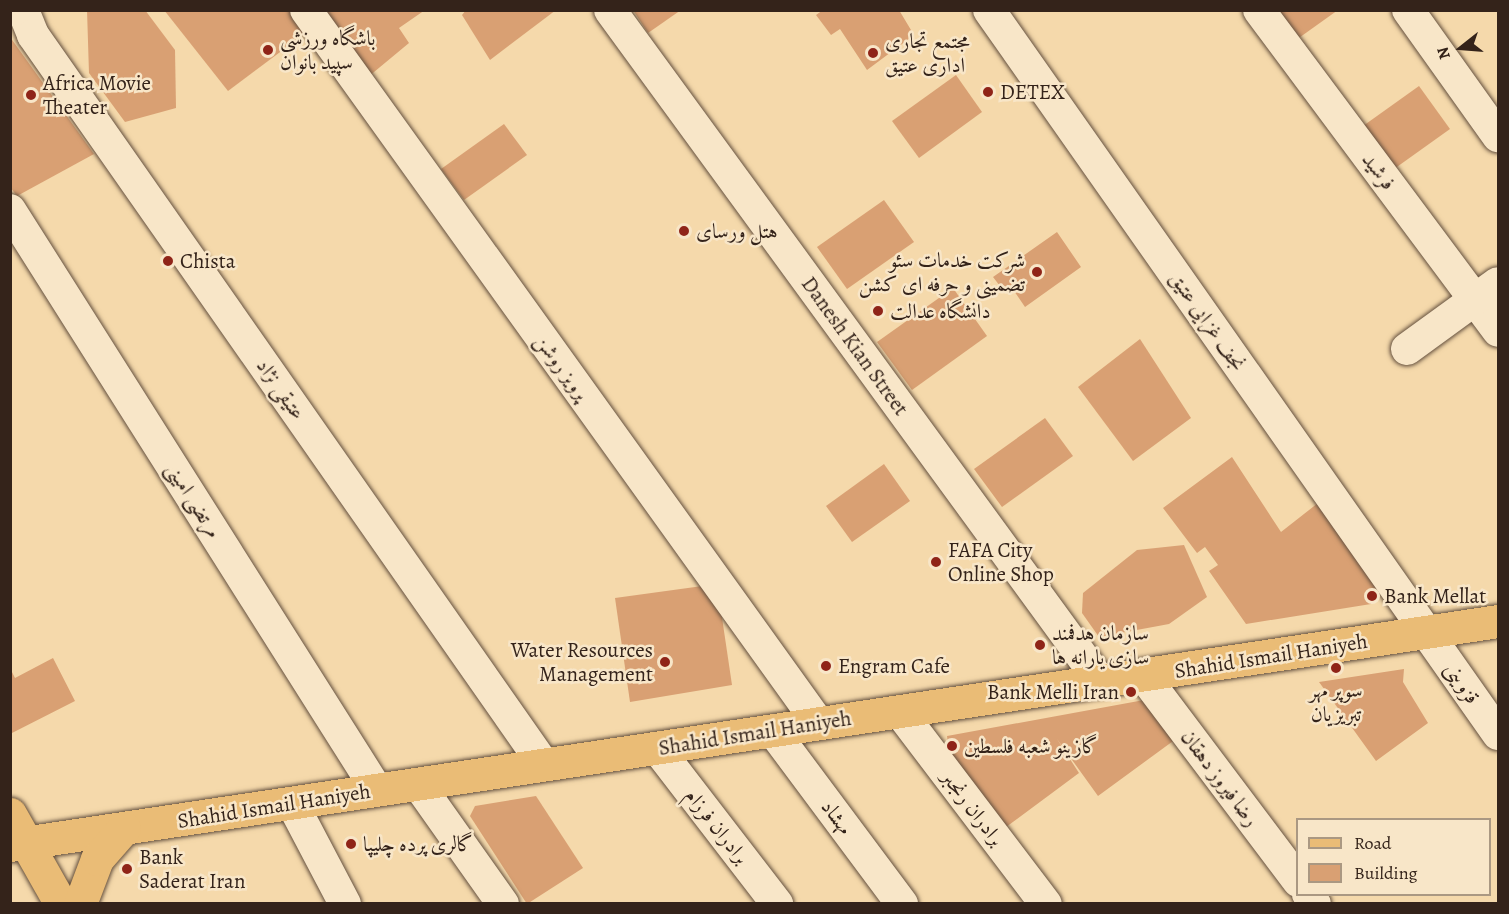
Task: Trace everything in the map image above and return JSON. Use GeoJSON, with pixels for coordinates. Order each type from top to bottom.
{"type":"FeatureCollection","features":[{"type":"Feature","properties":{"kind":"main road","name":"Shahid Ismail Haniyeh"},"geometry":{"type":"LineString","coordinates":[[19,844],[1498,621]]}},
{"type":"Feature","properties":{"kind":"main road"},"geometry":{"type":"LineString","coordinates":[[10,814],[19,844],[61,903]]}},
{"type":"Feature","properties":{"kind":"main road"},"geometry":{"type":"LineString","coordinates":[[80,903],[97,859],[124,828]]}},
{"type":"Feature","properties":{"kind":"street","name":"عتیقی نژاد"},"geometry":{"type":"LineString","coordinates":[[23,10],[33,35],[544,765]]}},
{"type":"Feature","properties":{"kind":"street","name":"پرویز روشن"},"geometry":{"type":"LineString","coordinates":[[306,10],[819,724]]}},
{"type":"Feature","properties":{"kind":"street","name":"Danesh Kian Street"},"geometry":{"type":"LineString","coordinates":[[610,10],[1100,681]]}},
{"type":"Feature","properties":{"kind":"street","name":"نجف غزایی عتیق"},"geometry":{"type":"LineString","coordinates":[[989,10],[1426,632]]}},
{"type":"Feature","properties":{"kind":"street","name":"فرشید"},"geometry":{"type":"LineString","coordinates":[[1259,10],[1487,292],[1498,331]]}},
{"type":"Feature","properties":{"kind":"street"},"geometry":{"type":"LineString","coordinates":[[1408,10],[1498,136]]}},
{"type":"Feature","properties":{"kind":"street","name":"مرتضی امینی"},"geometry":{"type":"LineString","coordinates":[[10,210],[378,790]]}},
{"type":"Feature","properties":{"kind":"street"},"geometry":{"type":"LineString","coordinates":[[1407,349],[1487,292]]}},
{"type":"Feature","properties":{"kind":"street","name":"قزوینی"},"geometry":{"type":"LineString","coordinates":[[1426,632],[1498,734]]}},
{"type":"Feature","properties":{"kind":"street","name":"رضا فیروز دهقان"},"geometry":{"type":"LineString","coordinates":[[1143,675],[1296,878]]}},
{"type":"Feature","properties":{"kind":"street","name":"برادران رنجبر"},"geometry":{"type":"LineString","coordinates":[[900,711],[1046,903]]}},
{"type":"Feature","properties":{"kind":"street","name":"مهشاد"},"geometry":{"type":"LineString","coordinates":[[773,731],[902,903]]}},
{"type":"Feature","properties":{"kind":"street","name":"برادران فرزام"},"geometry":{"type":"LineString","coordinates":[[657,748],[777,903]]}},
{"type":"Feature","properties":{"kind":"street"},"geometry":{"type":"LineString","coordinates":[[418,784],[503,903]]}},
{"type":"Feature","properties":{"kind":"street"},"geometry":{"type":"LineString","coordinates":[[292,803],[345,903]]}},
{"type":"Feature","properties":{"kind":"building"},"geometry":{"type":"Polygon","coordinates":[[[87,10],[145,10],[175,50],[176,108],[125,122],[89,73],[87,10]]]}},
{"type":"Feature","properties":{"kind":"building"},"geometry":{"type":"Polygon","coordinates":[[[164,10],[291,10],[307,32],[228,91],[164,10]]]}},
{"type":"Feature","properties":{"kind":"building"},"geometry":{"type":"Polygon","coordinates":[[[320,10],[425,10],[399,28],[409,43],[368,77],[320,10]]]}},
{"type":"Feature","properties":{"kind":"building"},"geometry":{"type":"Polygon","coordinates":[[[466,10],[556,10],[490,60],[462,15],[466,10]]]}},
{"type":"Feature","properties":{"kind":"building"},"geometry":{"type":"Polygon","coordinates":[[[633,10],[681,10],[648,33],[633,10]]]}},
{"type":"Feature","properties":{"kind":"building","name":"مجتمع تجاری اداری عتیق"},"geometry":{"type":"Polygon","coordinates":[[[823,10],[899,10],[914,35],[867,70],[840,29],[831,35],[816,15],[823,10]]]}},
{"type":"Feature","properties":{"kind":"building"},"geometry":{"type":"Polygon","coordinates":[[[1275,10],[1338,10],[1296,40],[1275,10]]]}},
{"type":"Feature","properties":{"kind":"building","name":"Africa Movie Theater"},"geometry":{"type":"Polygon","coordinates":[[[10,37],[94,154],[17,196],[10,187],[10,37]]]}},
{"type":"Feature","properties":{"kind":"building"},"geometry":{"type":"Polygon","coordinates":[[[956,75],[982,112],[919,158],[892,121],[956,75]]]}},
{"type":"Feature","properties":{"kind":"building"},"geometry":{"type":"Polygon","coordinates":[[[1419,86],[1450,129],[1394,169],[1363,126],[1419,86]]]}},
{"type":"Feature","properties":{"kind":"building"},"geometry":{"type":"Polygon","coordinates":[[[504,124],[527,155],[464,200],[441,169],[504,124]]]}},
{"type":"Feature","properties":{"kind":"building"},"geometry":{"type":"Polygon","coordinates":[[[884,200],[914,242],[847,289],[817,247],[884,200]]]}},
{"type":"Feature","properties":{"kind":"building","name":"شرکت خدمات سئو تضمینی و حرفه ای کشن"},"geometry":{"type":"Polygon","coordinates":[[[1057,232],[1081,267],[1025,307],[1010,285],[1003,290],[993,277],[1057,232]]]}},
{"type":"Feature","properties":{"kind":"building"},"geometry":{"type":"Polygon","coordinates":[[[953,288],[987,336],[912,390],[877,342],[953,288]]]}},
{"type":"Feature","properties":{"kind":"building"},"geometry":{"type":"Polygon","coordinates":[[[1140,339],[1191,418],[1133,461],[1078,387],[1140,339]]]}},
{"type":"Feature","properties":{"kind":"building"},"geometry":{"type":"Polygon","coordinates":[[[1045,418],[1073,456],[1002,507],[974,469],[1045,418]]]}},
{"type":"Feature","properties":{"kind":"building"},"geometry":{"type":"Polygon","coordinates":[[[1232,457],[1281,532],[1318,503],[1379,587],[1371,604],[1246,624],[1209,571],[1218,565],[1205,547],[1197,553],[1163,508],[1232,457]]]}},
{"type":"Feature","properties":{"kind":"building"},"geometry":{"type":"Polygon","coordinates":[[[884,464],[910,501],[852,542],[826,506],[884,464]]]}},
{"type":"Feature","properties":{"kind":"building"},"geometry":{"type":"Polygon","coordinates":[[[1184,545],[1207,597],[1169,624],[1099,637],[1082,613],[1083,593],[1137,550],[1184,545]]]}},
{"type":"Feature","properties":{"kind":"building"},"geometry":{"type":"Polygon","coordinates":[[[717,584],[732,685],[630,702],[615,598],[717,584]]]}},
{"type":"Feature","properties":{"kind":"building"},"geometry":{"type":"Polygon","coordinates":[[[53,658],[75,701],[10,734],[10,668],[15,678],[53,658]]]}},
{"type":"Feature","properties":{"kind":"building"},"geometry":{"type":"Polygon","coordinates":[[[1404,669],[1403,682],[1428,723],[1376,761],[1319,682],[1404,669]]]}},
{"type":"Feature","properties":{"kind":"building"},"geometry":{"type":"Polygon","coordinates":[[[1155,698],[1180,736],[1098,796],[1057,739],[1079,773],[1002,830],[950,757],[947,736],[1155,698]]]}},
{"type":"Feature","properties":{"kind":"building"},"geometry":{"type":"Polygon","coordinates":[[[536,796],[583,868],[527,904],[470,816],[475,806],[536,796]]]}},
{"type":"Feature","properties":{"kind":"place","name":"باشگاه ورزشی سپید بانوان"},"geometry":{"type":"Point","coordinates":[268,50]}},
{"type":"Feature","properties":{"kind":"place","name":"مجتمع تجاری اداری عتیق"},"geometry":{"type":"Point","coordinates":[873,53]}},
{"type":"Feature","properties":{"kind":"place","name":"DETEX"},"geometry":{"type":"Point","coordinates":[988,92]}},
{"type":"Feature","properties":{"kind":"place","name":"Africa Movie Theater"},"geometry":{"type":"Point","coordinates":[31,95]}},
{"type":"Feature","properties":{"kind":"place","name":"هتل ورسای"},"geometry":{"type":"Point","coordinates":[684,231]}},
{"type":"Feature","properties":{"kind":"place","name":"Chista"},"geometry":{"type":"Point","coordinates":[168,261]}},
{"type":"Feature","properties":{"kind":"place","name":"شرکت خدمات سئو تضمینی و حرفه ای کشن"},"geometry":{"type":"Point","coordinates":[1037,272]}},
{"type":"Feature","properties":{"kind":"place","name":"دانشگاه عدالت"},"geometry":{"type":"Point","coordinates":[878,311]}},
{"type":"Feature","properties":{"kind":"place","name":"FAFA City Online Shop"},"geometry":{"type":"Point","coordinates":[936,562]}},
{"type":"Feature","properties":{"kind":"place","name":"Bank Mellat"},"geometry":{"type":"Point","coordinates":[1372,596]}},
{"type":"Feature","properties":{"kind":"place","name":"سازمان هدفمند سازی یارانه ها"},"geometry":{"type":"Point","coordinates":[1040,645]}},
{"type":"Feature","properties":{"kind":"place","name":"Water Resources Management"},"geometry":{"type":"Point","coordinates":[665,662]}},
{"type":"Feature","properties":{"kind":"place","name":"Engram Cafe"},"geometry":{"type":"Point","coordinates":[826,666]}},
{"type":"Feature","properties":{"kind":"place","name":"سوپر مهر تبریزیان"},"geometry":{"type":"Point","coordinates":[1336,668]}},
{"type":"Feature","properties":{"kind":"place","name":"Bank Melli Iran"},"geometry":{"type":"Point","coordinates":[1131,692]}},
{"type":"Feature","properties":{"kind":"place","name":"گازینو شعبه فلسطین"},"geometry":{"type":"Point","coordinates":[952,746]}},
{"type":"Feature","properties":{"kind":"place","name":"گالری پرده چلیپا"},"geometry":{"type":"Point","coordinates":[351,844]}},
{"type":"Feature","properties":{"kind":"place","name":"Bank Saderat Iran"},"geometry":{"type":"Point","coordinates":[127,869]}}]}
